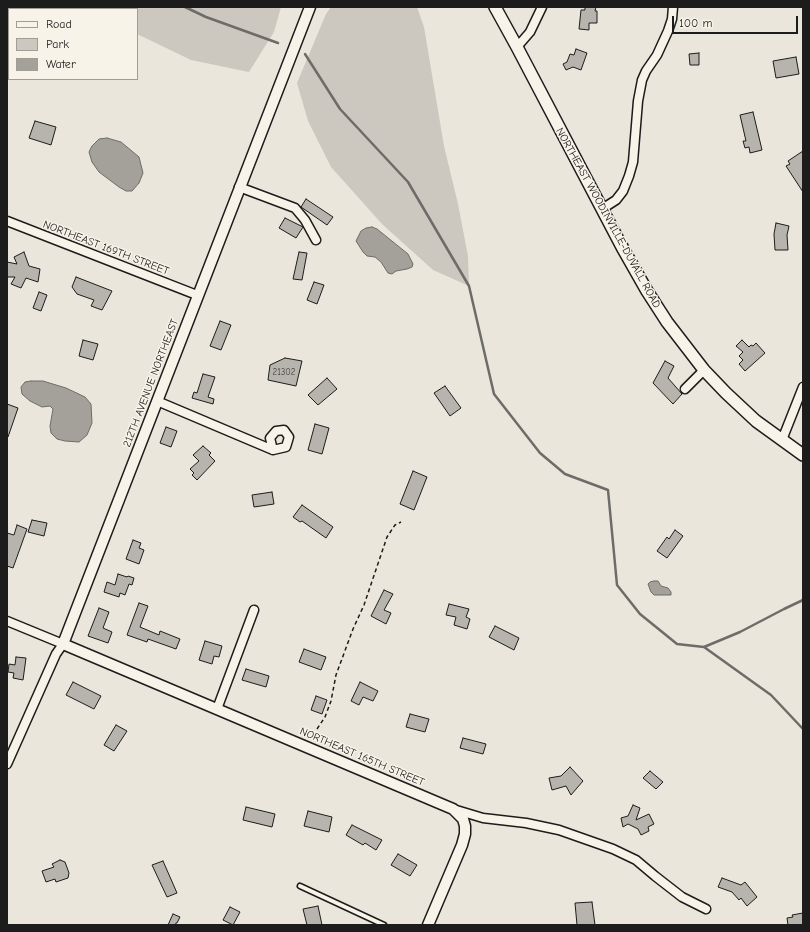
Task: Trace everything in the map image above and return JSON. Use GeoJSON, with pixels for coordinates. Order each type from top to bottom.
{"type":"FeatureCollection","features":[{"type":"Feature","properties":{"kind":"main road","name":"NORTHEAST WOODINVILLE-DUVALL ROAD"},"geometry":{"type":"LineString","coordinates":[[495,7],[602,209],[656,306],[682,343],[704,370],[741,408],[803,455]]}},
{"type":"Feature","properties":{"kind":"street","name":"212TH AVENUE NORTHEAST"},"geometry":{"type":"LineString","coordinates":[[7,764],[56,654],[63,644],[197,295],[310,7]]}},
{"type":"Feature","properties":{"kind":"street"},"geometry":{"type":"LineString","coordinates":[[517,48],[530,32],[542,7]]}},
{"type":"Feature","properties":{"kind":"street"},"geometry":{"type":"LineString","coordinates":[[602,209],[616,200],[623,191],[629,176],[633,162],[638,102],[642,80],[668,31],[672,19],[673,7]]}},
{"type":"Feature","properties":{"kind":"street"},"geometry":{"type":"LineString","coordinates":[[239,187],[295,208],[305,220],[316,240]]}},
{"type":"Feature","properties":{"kind":"street","name":"NORTHEAST 169TH STREET"},"geometry":{"type":"LineString","coordinates":[[7,220],[197,295]]}},
{"type":"Feature","properties":{"kind":"street"},"geometry":{"type":"LineString","coordinates":[[685,389],[704,370]]}},
{"type":"Feature","properties":{"kind":"street"},"geometry":{"type":"LineString","coordinates":[[782,440],[803,387]]}},
{"type":"Feature","properties":{"kind":"street"},"geometry":{"type":"LineString","coordinates":[[157,401],[273,450]]}},
{"type":"Feature","properties":{"kind":"street"},"geometry":{"type":"LineString","coordinates":[[217,709],[254,610]]}},
{"type":"Feature","properties":{"kind":"street","name":"NORTHEAST 165TH STREET"},"geometry":{"type":"LineString","coordinates":[[7,621],[453,809],[483,818],[526,823],[559,830],[613,849],[636,860],[682,897],[706,909]]}},
{"type":"Feature","properties":{"kind":"street"},"geometry":{"type":"LineString","coordinates":[[428,925],[465,834],[463,819],[453,809]]}},
{"type":"Feature","properties":{"kind":"lane"},"geometry":{"type":"LineString","coordinates":[[300,886],[384,925]]}},
{"type":"Feature","properties":{"kind":"path"},"geometry":{"type":"LineString","coordinates":[[317,729],[325,717],[331,701],[336,675],[353,628],[364,605],[387,537],[395,525],[401,522]]}},
{"type":"Feature","properties":{"kind":"green space"},"geometry":{"type":"Polygon","coordinates":[[[99,7],[281,7],[274,32],[249,72],[191,60],[138,34],[138,8],[99,7]]]}},
{"type":"Feature","properties":{"kind":"green space"},"geometry":{"type":"Polygon","coordinates":[[[331,7],[417,7],[424,27],[444,146],[458,204],[468,256],[469,286],[433,270],[382,224],[331,167],[308,121],[297,83],[326,14],[331,7]]]}},
{"type":"Feature","properties":{"kind":"water"},"geometry":{"type":"Polygon","coordinates":[[[107,138],[121,142],[139,157],[143,173],[139,183],[132,191],[126,191],[119,187],[99,172],[92,162],[89,152],[92,146],[99,139],[107,138]]]}},
{"type":"Feature","properties":{"kind":"water"},"geometry":{"type":"Polygon","coordinates":[[[372,227],[377,229],[408,254],[413,264],[412,267],[396,271],[392,274],[388,273],[381,262],[375,257],[367,256],[363,252],[356,241],[361,231],[372,227]]]}},
{"type":"Feature","properties":{"kind":"water"},"geometry":{"type":"Polygon","coordinates":[[[43,381],[66,388],[85,397],[91,404],[92,423],[87,435],[79,442],[57,439],[51,433],[50,426],[53,409],[50,406],[42,407],[30,401],[22,394],[21,387],[25,382],[43,381]]]}},
{"type":"Feature","properties":{"kind":"water"},"geometry":{"type":"Polygon","coordinates":[[[658,581],[661,586],[668,588],[671,595],[654,595],[648,584],[658,581]]]}},
{"type":"Feature","properties":{"kind":"building"},"geometry":{"type":"Polygon","coordinates":[[[585,7],[596,7],[595,11],[597,11],[597,23],[589,23],[589,30],[579,29],[581,10],[585,10],[585,7]]]}},
{"type":"Feature","properties":{"kind":"building"},"geometry":{"type":"Polygon","coordinates":[[[576,49],[587,53],[581,70],[573,67],[566,70],[563,64],[567,62],[570,54],[574,55],[576,49]]]}},
{"type":"Feature","properties":{"kind":"building"},"geometry":{"type":"Polygon","coordinates":[[[699,53],[699,65],[690,65],[689,54],[699,53]]]}},
{"type":"Feature","properties":{"kind":"building"},"geometry":{"type":"Polygon","coordinates":[[[796,57],[799,74],[776,78],[773,61],[796,57]]]}},
{"type":"Feature","properties":{"kind":"building"},"geometry":{"type":"Polygon","coordinates":[[[753,112],[762,150],[750,153],[749,147],[745,148],[743,141],[746,141],[740,115],[753,112]]]}},
{"type":"Feature","properties":{"kind":"building"},"geometry":{"type":"Polygon","coordinates":[[[35,121],[56,127],[51,145],[29,138],[35,121]]]}},
{"type":"Feature","properties":{"kind":"building"},"geometry":{"type":"Polygon","coordinates":[[[803,151],[803,192],[786,166],[790,164],[788,161],[803,151]]]}},
{"type":"Feature","properties":{"kind":"building"},"geometry":{"type":"Polygon","coordinates":[[[306,199],[333,217],[327,225],[301,207],[306,199]]]}},
{"type":"Feature","properties":{"kind":"building"},"geometry":{"type":"Polygon","coordinates":[[[285,218],[303,227],[296,238],[279,228],[285,218]]]}},
{"type":"Feature","properties":{"kind":"building"},"geometry":{"type":"Polygon","coordinates":[[[776,223],[789,226],[787,235],[788,250],[775,250],[774,234],[776,223]]]}},
{"type":"Feature","properties":{"kind":"building"},"geometry":{"type":"Polygon","coordinates":[[[24,252],[29,266],[40,269],[38,282],[26,278],[21,288],[11,284],[15,277],[7,277],[7,262],[17,264],[14,257],[24,252]]]}},
{"type":"Feature","properties":{"kind":"building"},"geometry":{"type":"Polygon","coordinates":[[[299,252],[307,253],[302,280],[293,279],[299,252]]]}},
{"type":"Feature","properties":{"kind":"building"},"geometry":{"type":"Polygon","coordinates":[[[76,277],[112,291],[102,310],[91,306],[94,300],[77,294],[72,287],[76,277]]]}},
{"type":"Feature","properties":{"kind":"building"},"geometry":{"type":"Polygon","coordinates":[[[314,282],[324,285],[317,304],[307,300],[314,282]]]}},
{"type":"Feature","properties":{"kind":"building"},"geometry":{"type":"Polygon","coordinates":[[[39,292],[47,295],[41,311],[33,308],[39,292]]]}},
{"type":"Feature","properties":{"kind":"building"},"geometry":{"type":"Polygon","coordinates":[[[220,321],[231,325],[221,350],[210,346],[220,321]]]}},
{"type":"Feature","properties":{"kind":"building"},"geometry":{"type":"Polygon","coordinates":[[[83,340],[98,344],[93,360],[79,356],[83,340]]]}},
{"type":"Feature","properties":{"kind":"building"},"geometry":{"type":"Polygon","coordinates":[[[742,340],[749,347],[756,343],[765,353],[745,371],[739,364],[743,360],[739,356],[743,352],[736,346],[742,340]]]}},
{"type":"Feature","properties":{"kind":"building"},"geometry":{"type":"Polygon","coordinates":[[[285,358],[302,361],[296,386],[268,380],[270,365],[285,358]]]}},
{"type":"Feature","properties":{"kind":"building"},"geometry":{"type":"Polygon","coordinates":[[[665,361],[674,366],[668,378],[682,394],[673,404],[653,383],[665,361]]]}},
{"type":"Feature","properties":{"kind":"building"},"geometry":{"type":"Polygon","coordinates":[[[203,374],[215,377],[208,397],[214,399],[213,404],[192,398],[194,392],[197,393],[203,374]]]}},
{"type":"Feature","properties":{"kind":"building"},"geometry":{"type":"Polygon","coordinates":[[[327,378],[337,389],[318,405],[308,395],[327,378]]]}},
{"type":"Feature","properties":{"kind":"building"},"geometry":{"type":"Polygon","coordinates":[[[445,386],[461,408],[450,416],[434,393],[445,386]]]}},
{"type":"Feature","properties":{"kind":"building"},"geometry":{"type":"Polygon","coordinates":[[[7,404],[18,408],[8,437],[7,437],[7,404]]]}},
{"type":"Feature","properties":{"kind":"building"},"geometry":{"type":"Polygon","coordinates":[[[315,424],[329,428],[322,454],[308,450],[315,424]]]}},
{"type":"Feature","properties":{"kind":"building"},"geometry":{"type":"Polygon","coordinates":[[[166,427],[177,431],[171,447],[160,443],[166,427]]]}},
{"type":"Feature","properties":{"kind":"building"},"geometry":{"type":"Polygon","coordinates":[[[203,446],[211,453],[209,455],[215,461],[197,480],[192,475],[194,473],[190,469],[199,461],[193,455],[203,446]]]}},
{"type":"Feature","properties":{"kind":"building"},"geometry":{"type":"Polygon","coordinates":[[[413,471],[427,477],[414,510],[400,504],[413,471]]]}},
{"type":"Feature","properties":{"kind":"building"},"geometry":{"type":"Polygon","coordinates":[[[272,492],[274,504],[254,507],[252,495],[272,492]]]}},
{"type":"Feature","properties":{"kind":"building"},"geometry":{"type":"Polygon","coordinates":[[[302,505],[333,527],[326,538],[302,521],[300,522],[293,517],[302,505]]]}},
{"type":"Feature","properties":{"kind":"building"},"geometry":{"type":"Polygon","coordinates":[[[32,520],[47,523],[44,536],[28,532],[32,520]]]}},
{"type":"Feature","properties":{"kind":"building"},"geometry":{"type":"Polygon","coordinates":[[[17,525],[27,529],[13,568],[7,566],[7,533],[14,535],[17,525]]]}},
{"type":"Feature","properties":{"kind":"building"},"geometry":{"type":"Polygon","coordinates":[[[675,530],[683,536],[667,558],[657,551],[667,537],[669,539],[675,530]]]}},
{"type":"Feature","properties":{"kind":"building"},"geometry":{"type":"Polygon","coordinates":[[[133,540],[141,543],[139,548],[144,550],[139,564],[126,559],[133,540]]]}},
{"type":"Feature","properties":{"kind":"building"},"geometry":{"type":"Polygon","coordinates":[[[118,574],[134,578],[132,585],[129,584],[125,595],[120,593],[119,597],[104,592],[107,582],[115,585],[118,574]]]}},
{"type":"Feature","properties":{"kind":"building"},"geometry":{"type":"Polygon","coordinates":[[[384,590],[393,594],[384,610],[391,613],[386,624],[371,616],[384,590]]]}},
{"type":"Feature","properties":{"kind":"building"},"geometry":{"type":"Polygon","coordinates":[[[139,603],[148,606],[140,627],[159,635],[160,631],[180,639],[176,649],[148,639],[147,642],[127,635],[139,603]]]}},
{"type":"Feature","properties":{"kind":"building"},"geometry":{"type":"Polygon","coordinates":[[[449,604],[469,609],[466,617],[470,619],[467,629],[454,625],[456,617],[446,615],[449,604]]]}},
{"type":"Feature","properties":{"kind":"building"},"geometry":{"type":"Polygon","coordinates":[[[99,608],[109,612],[103,628],[112,632],[108,643],[88,636],[99,608]]]}},
{"type":"Feature","properties":{"kind":"building"},"geometry":{"type":"Polygon","coordinates":[[[495,626],[519,638],[514,650],[489,637],[495,626]]]}},
{"type":"Feature","properties":{"kind":"building"},"geometry":{"type":"Polygon","coordinates":[[[205,641],[222,646],[219,657],[214,656],[212,664],[199,660],[205,641]]]}},
{"type":"Feature","properties":{"kind":"building"},"geometry":{"type":"Polygon","coordinates":[[[304,649],[326,657],[321,670],[299,662],[304,649]]]}},
{"type":"Feature","properties":{"kind":"building"},"geometry":{"type":"Polygon","coordinates":[[[16,657],[26,658],[23,680],[13,678],[14,673],[8,672],[9,664],[15,665],[16,657]]]}},
{"type":"Feature","properties":{"kind":"building"},"geometry":{"type":"Polygon","coordinates":[[[246,669],[269,676],[266,687],[242,680],[246,669]]]}},
{"type":"Feature","properties":{"kind":"building"},"geometry":{"type":"Polygon","coordinates":[[[73,682],[101,696],[94,709],[66,695],[73,682]]]}},
{"type":"Feature","properties":{"kind":"building"},"geometry":{"type":"Polygon","coordinates":[[[360,682],[378,691],[373,701],[363,697],[359,705],[351,701],[360,682]]]}},
{"type":"Feature","properties":{"kind":"building"},"geometry":{"type":"Polygon","coordinates":[[[316,696],[327,700],[322,714],[311,710],[316,696]]]}},
{"type":"Feature","properties":{"kind":"building"},"geometry":{"type":"Polygon","coordinates":[[[410,714],[429,719],[425,732],[406,727],[410,714]]]}},
{"type":"Feature","properties":{"kind":"building"},"geometry":{"type":"Polygon","coordinates":[[[116,725],[127,731],[114,751],[104,745],[116,725]]]}},
{"type":"Feature","properties":{"kind":"building"},"geometry":{"type":"Polygon","coordinates":[[[463,738],[486,744],[483,754],[460,748],[463,738]]]}},
{"type":"Feature","properties":{"kind":"building"},"geometry":{"type":"Polygon","coordinates":[[[570,767],[583,781],[571,795],[566,786],[552,790],[549,778],[561,776],[570,767]]]}},
{"type":"Feature","properties":{"kind":"building"},"geometry":{"type":"Polygon","coordinates":[[[650,771],[663,782],[656,789],[643,778],[650,771]]]}},
{"type":"Feature","properties":{"kind":"building"},"geometry":{"type":"Polygon","coordinates":[[[633,805],[640,808],[636,820],[649,814],[654,824],[648,827],[649,831],[641,835],[638,829],[628,824],[623,827],[621,818],[628,816],[633,805]]]}},
{"type":"Feature","properties":{"kind":"building"},"geometry":{"type":"Polygon","coordinates":[[[246,807],[275,814],[272,827],[243,820],[246,807]]]}},
{"type":"Feature","properties":{"kind":"building"},"geometry":{"type":"Polygon","coordinates":[[[308,811],[332,817],[329,832],[304,826],[308,811]]]}},
{"type":"Feature","properties":{"kind":"building"},"geometry":{"type":"Polygon","coordinates":[[[352,825],[382,840],[376,850],[365,843],[363,845],[346,835],[352,825]]]}},
{"type":"Feature","properties":{"kind":"building"},"geometry":{"type":"Polygon","coordinates":[[[398,854],[417,865],[410,876],[391,865],[398,854]]]}},
{"type":"Feature","properties":{"kind":"building"},"geometry":{"type":"Polygon","coordinates":[[[60,860],[65,862],[69,873],[68,878],[56,882],[55,879],[46,882],[42,871],[54,867],[52,864],[60,860]]]}},
{"type":"Feature","properties":{"kind":"building"},"geometry":{"type":"Polygon","coordinates":[[[163,861],[177,893],[167,897],[152,865],[163,861]]]}},
{"type":"Feature","properties":{"kind":"building"},"geometry":{"type":"Polygon","coordinates":[[[722,878],[741,885],[745,882],[757,897],[747,906],[741,898],[739,900],[732,892],[718,887],[722,878]]]}},
{"type":"Feature","properties":{"kind":"building"},"geometry":{"type":"Polygon","coordinates":[[[592,902],[595,925],[577,925],[575,903],[592,902]]]}},
{"type":"Feature","properties":{"kind":"building"},"geometry":{"type":"Polygon","coordinates":[[[318,906],[322,925],[307,925],[303,909],[318,906]]]}},
{"type":"Feature","properties":{"kind":"building"},"geometry":{"type":"Polygon","coordinates":[[[230,907],[240,912],[233,925],[223,920],[230,907]]]}},
{"type":"Feature","properties":{"kind":"building"},"geometry":{"type":"Polygon","coordinates":[[[803,913],[803,925],[788,925],[787,918],[793,917],[792,915],[803,913]]]}},
{"type":"Feature","properties":{"kind":"building"},"geometry":{"type":"Polygon","coordinates":[[[173,914],[180,917],[175,925],[168,925],[173,914]]]}},
{"type":"Feature","properties":{"kind":"waterway"},"geometry":{"type":"LineString","coordinates":[[185,7],[206,17],[278,43]]}},
{"type":"Feature","properties":{"kind":"waterway"},"geometry":{"type":"LineString","coordinates":[[305,54],[340,109],[408,182],[469,286],[494,394],[540,453],[565,474],[608,490],[617,585],[640,614],[677,644],[704,647],[771,695],[803,729]]}},
{"type":"Feature","properties":{"kind":"waterway"},"geometry":{"type":"LineString","coordinates":[[704,647],[740,632],[803,600]]}}]}
